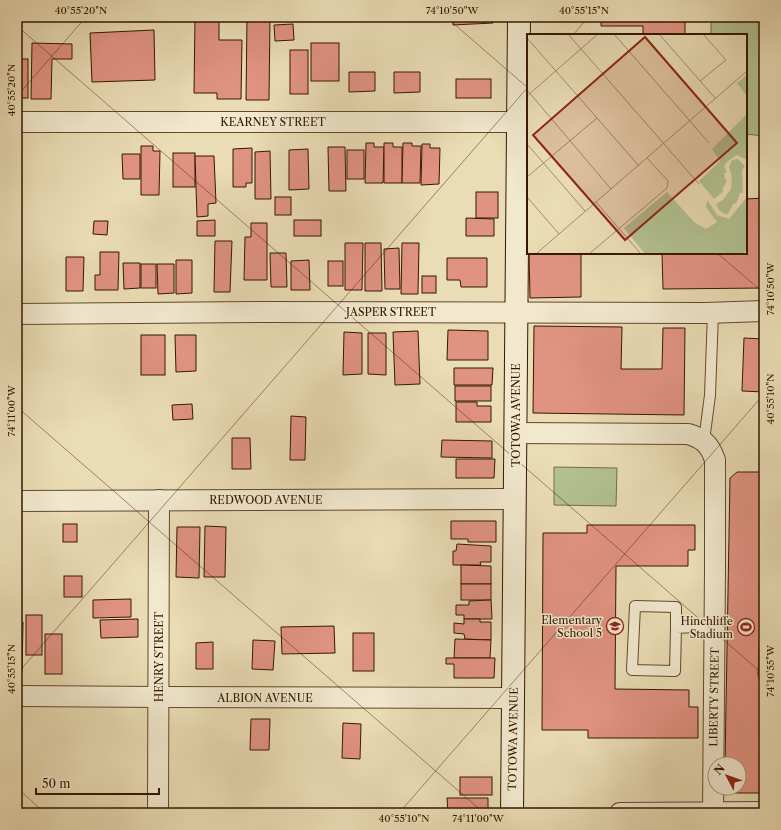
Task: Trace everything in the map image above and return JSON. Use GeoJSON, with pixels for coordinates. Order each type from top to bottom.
{"type":"FeatureCollection","features":[{"type":"Feature","properties":{"kind":"street","name":"TOTOWA AVENUE"},"geometry":{"type":"LineString","coordinates":[[512,813],[517,313],[523,122],[519,17]]}},
{"type":"Feature","properties":{"kind":"street","name":"KEARNEY STREET"},"geometry":{"type":"LineString","coordinates":[[17,122],[523,122]]}},
{"type":"Feature","properties":{"kind":"street","name":"JASPER STREET"},"geometry":{"type":"LineString","coordinates":[[17,314],[266,312],[764,312]]}},
{"type":"Feature","properties":{"kind":"street"},"geometry":{"type":"LineString","coordinates":[[516,433],[688,434],[696,436],[704,441]]}},
{"type":"Feature","properties":{"kind":"street","name":"LIBERTY STREET"},"geometry":{"type":"LineString","coordinates":[[704,441],[709,446],[715,460],[713,813]]}},
{"type":"Feature","properties":{"kind":"street","name":"REDWOOD AVENUE"},"geometry":{"type":"LineString","coordinates":[[17,501],[515,499]]}},
{"type":"Feature","properties":{"kind":"street","name":"HENRY STREET"},"geometry":{"type":"LineString","coordinates":[[158,813],[159,500]]}},
{"type":"Feature","properties":{"kind":"street","name":"ALBION AVENUE"},"geometry":{"type":"LineString","coordinates":[[17,696],[513,698]]}},
{"type":"Feature","properties":{"kind":"street"},"geometry":{"type":"LineString","coordinates":[[620,813],[764,812]]}},
{"type":"Feature","properties":{"kind":"lane"},"geometry":{"type":"LineString","coordinates":[[704,441],[710,395],[713,313]]}},
{"type":"Feature","properties":{"kind":"lane"},"geometry":{"type":"LineString","coordinates":[[635,606],[676,607],[676,628],[675,671],[632,670],[635,606]]}},
{"type":"Feature","properties":{"kind":"lane"},"geometry":{"type":"LineString","coordinates":[[676,628],[715,626]]}},
{"type":"Feature","properties":{"kind":"green space"},"geometry":{"type":"Polygon","coordinates":[[[711,17],[764,17],[764,136],[747,134],[747,34],[711,34],[711,17]]]}},
{"type":"Feature","properties":{"kind":"green space"},"geometry":{"type":"Polygon","coordinates":[[[554,467],[617,468],[616,506],[554,505],[554,467]]]}},
{"type":"Feature","properties":{"kind":"building"},"geometry":{"type":"Polygon","coordinates":[[[195,17],[219,17],[219,40],[242,40],[241,99],[217,99],[217,93],[194,93],[195,17]]]}},
{"type":"Feature","properties":{"kind":"building"},"geometry":{"type":"Polygon","coordinates":[[[247,17],[270,17],[269,100],[246,100],[247,17]]]}},
{"type":"Feature","properties":{"kind":"building"},"geometry":{"type":"Polygon","coordinates":[[[275,17],[293,17],[293,21],[275,21],[275,17]]]}},
{"type":"Feature","properties":{"kind":"building"},"geometry":{"type":"Polygon","coordinates":[[[453,17],[493,17],[493,23],[453,25],[453,17]]]}},
{"type":"Feature","properties":{"kind":"building"},"geometry":{"type":"Polygon","coordinates":[[[601,17],[685,17],[685,34],[643,34],[643,26],[601,26],[601,17]]]}},
{"type":"Feature","properties":{"kind":"building"},"geometry":{"type":"Polygon","coordinates":[[[293,24],[294,40],[275,41],[274,25],[293,24]]]}},
{"type":"Feature","properties":{"kind":"building"},"geometry":{"type":"Polygon","coordinates":[[[154,30],[155,80],[92,82],[90,33],[154,30]]]}},
{"type":"Feature","properties":{"kind":"building"},"geometry":{"type":"Polygon","coordinates":[[[32,43],[72,44],[72,59],[52,59],[51,99],[31,99],[32,43]]]}},
{"type":"Feature","properties":{"kind":"building"},"geometry":{"type":"Polygon","coordinates":[[[311,43],[339,43],[339,81],[311,81],[311,43]]]}},
{"type":"Feature","properties":{"kind":"building"},"geometry":{"type":"Polygon","coordinates":[[[290,50],[308,50],[308,94],[290,94],[290,50]]]}},
{"type":"Feature","properties":{"kind":"building"},"geometry":{"type":"Polygon","coordinates":[[[17,59],[28,59],[28,98],[17,98],[17,59]]]}},
{"type":"Feature","properties":{"kind":"building"},"geometry":{"type":"Polygon","coordinates":[[[349,72],[375,72],[375,91],[349,92],[349,72]]]}},
{"type":"Feature","properties":{"kind":"building"},"geometry":{"type":"Polygon","coordinates":[[[394,72],[420,72],[420,92],[394,93],[394,72]]]}},
{"type":"Feature","properties":{"kind":"building"},"geometry":{"type":"Polygon","coordinates":[[[456,79],[491,79],[491,98],[456,98],[456,79]]]}},
{"type":"Feature","properties":{"kind":"building"},"geometry":{"type":"Polygon","coordinates":[[[366,143],[374,143],[374,147],[384,147],[383,183],[365,183],[366,143]]]}},
{"type":"Feature","properties":{"kind":"building"},"geometry":{"type":"Polygon","coordinates":[[[384,143],[393,143],[393,147],[402,147],[402,183],[384,183],[384,143]]]}},
{"type":"Feature","properties":{"kind":"building"},"geometry":{"type":"Polygon","coordinates":[[[403,143],[412,143],[412,146],[421,146],[420,183],[402,183],[403,143]]]}},
{"type":"Feature","properties":{"kind":"building"},"geometry":{"type":"Polygon","coordinates":[[[422,144],[430,144],[430,148],[440,148],[439,184],[421,185],[422,144]]]}},
{"type":"Feature","properties":{"kind":"building"},"geometry":{"type":"Polygon","coordinates":[[[141,146],[153,146],[153,151],[160,151],[159,195],[141,195],[141,146]]]}},
{"type":"Feature","properties":{"kind":"building"},"geometry":{"type":"Polygon","coordinates":[[[328,147],[345,147],[346,191],[329,191],[328,147]]]}},
{"type":"Feature","properties":{"kind":"building"},"geometry":{"type":"Polygon","coordinates":[[[252,148],[252,183],[246,183],[246,187],[233,187],[233,149],[252,148]]]}},
{"type":"Feature","properties":{"kind":"building"},"geometry":{"type":"Polygon","coordinates":[[[308,149],[309,189],[289,190],[289,150],[308,149]]]}},
{"type":"Feature","properties":{"kind":"building"},"geometry":{"type":"Polygon","coordinates":[[[347,150],[364,150],[364,179],[347,179],[347,150]]]}},
{"type":"Feature","properties":{"kind":"building"},"geometry":{"type":"Polygon","coordinates":[[[270,151],[271,199],[255,199],[255,152],[270,151]]]}},
{"type":"Feature","properties":{"kind":"building"},"geometry":{"type":"Polygon","coordinates":[[[173,153],[195,153],[195,187],[173,187],[173,153]]]}},
{"type":"Feature","properties":{"kind":"building"},"geometry":{"type":"Polygon","coordinates":[[[122,154],[140,154],[140,179],[123,179],[122,154]]]}},
{"type":"Feature","properties":{"kind":"building"},"geometry":{"type":"Polygon","coordinates":[[[195,156],[214,156],[216,203],[208,204],[208,216],[197,217],[195,156]]]}},
{"type":"Feature","properties":{"kind":"building"},"geometry":{"type":"Polygon","coordinates":[[[476,192],[498,192],[498,218],[476,218],[476,192]]]}},
{"type":"Feature","properties":{"kind":"building"},"geometry":{"type":"Polygon","coordinates":[[[275,197],[291,197],[291,215],[275,215],[275,197]]]}},
{"type":"Feature","properties":{"kind":"building"},"geometry":{"type":"Polygon","coordinates":[[[764,198],[764,288],[663,289],[662,254],[747,254],[747,199],[764,198]]]}},
{"type":"Feature","properties":{"kind":"building"},"geometry":{"type":"Polygon","coordinates":[[[466,218],[494,219],[494,236],[466,236],[466,218]]]}},
{"type":"Feature","properties":{"kind":"building"},"geometry":{"type":"Polygon","coordinates":[[[215,220],[215,236],[197,236],[197,221],[215,220]]]}},
{"type":"Feature","properties":{"kind":"building"},"geometry":{"type":"Polygon","coordinates":[[[294,220],[321,220],[321,236],[294,236],[294,220]]]}},
{"type":"Feature","properties":{"kind":"building"},"geometry":{"type":"Polygon","coordinates":[[[94,221],[108,221],[107,235],[93,234],[94,221]]]}},
{"type":"Feature","properties":{"kind":"building"},"geometry":{"type":"Polygon","coordinates":[[[251,223],[267,223],[267,280],[244,280],[245,237],[251,237],[251,223]]]}},
{"type":"Feature","properties":{"kind":"building"},"geometry":{"type":"Polygon","coordinates":[[[215,241],[232,241],[230,292],[214,292],[215,241]]]}},
{"type":"Feature","properties":{"kind":"building"},"geometry":{"type":"Polygon","coordinates":[[[345,243],[363,243],[362,290],[345,290],[345,243]]]}},
{"type":"Feature","properties":{"kind":"building"},"geometry":{"type":"Polygon","coordinates":[[[365,243],[381,243],[382,291],[365,291],[365,243]]]}},
{"type":"Feature","properties":{"kind":"building"},"geometry":{"type":"Polygon","coordinates":[[[402,243],[419,243],[418,294],[401,294],[402,243]]]}},
{"type":"Feature","properties":{"kind":"building"},"geometry":{"type":"Polygon","coordinates":[[[399,248],[400,289],[385,289],[384,249],[399,248]]]}},
{"type":"Feature","properties":{"kind":"building"},"geometry":{"type":"Polygon","coordinates":[[[100,252],[119,252],[118,290],[95,290],[95,275],[100,275],[100,252]]]}},
{"type":"Feature","properties":{"kind":"building"},"geometry":{"type":"Polygon","coordinates":[[[270,253],[286,253],[287,287],[271,287],[270,253]]]}},
{"type":"Feature","properties":{"kind":"building"},"geometry":{"type":"Polygon","coordinates":[[[529,254],[581,254],[581,297],[530,298],[529,254]]]}},
{"type":"Feature","properties":{"kind":"building"},"geometry":{"type":"Polygon","coordinates":[[[66,257],[84,257],[83,291],[66,291],[66,257]]]}},
{"type":"Feature","properties":{"kind":"building"},"geometry":{"type":"Polygon","coordinates":[[[447,258],[487,258],[487,287],[461,287],[460,280],[447,280],[447,258]]]}},
{"type":"Feature","properties":{"kind":"building"},"geometry":{"type":"Polygon","coordinates":[[[176,260],[192,260],[192,293],[176,294],[176,260]]]}},
{"type":"Feature","properties":{"kind":"building"},"geometry":{"type":"Polygon","coordinates":[[[309,260],[310,290],[291,290],[291,261],[309,260]]]}},
{"type":"Feature","properties":{"kind":"building"},"geometry":{"type":"Polygon","coordinates":[[[328,261],[343,261],[343,286],[328,286],[328,261]]]}},
{"type":"Feature","properties":{"kind":"building"},"geometry":{"type":"Polygon","coordinates":[[[123,263],[140,263],[140,288],[124,289],[123,263]]]}},
{"type":"Feature","properties":{"kind":"building"},"geometry":{"type":"Polygon","coordinates":[[[141,264],[156,264],[156,288],[141,288],[141,264]]]}},
{"type":"Feature","properties":{"kind":"building"},"geometry":{"type":"Polygon","coordinates":[[[157,264],[174,264],[174,293],[158,294],[157,264]]]}},
{"type":"Feature","properties":{"kind":"building"},"geometry":{"type":"Polygon","coordinates":[[[422,276],[436,276],[436,293],[422,293],[422,276]]]}},
{"type":"Feature","properties":{"kind":"building"},"geometry":{"type":"Polygon","coordinates":[[[534,326],[622,327],[621,369],[662,369],[663,328],[685,328],[684,415],[533,413],[534,326]]]}},
{"type":"Feature","properties":{"kind":"building"},"geometry":{"type":"Polygon","coordinates":[[[448,330],[488,331],[488,360],[447,360],[448,330]]]}},
{"type":"Feature","properties":{"kind":"building"},"geometry":{"type":"Polygon","coordinates":[[[418,331],[420,384],[395,385],[393,332],[418,331]]]}},
{"type":"Feature","properties":{"kind":"building"},"geometry":{"type":"Polygon","coordinates":[[[344,332],[362,333],[362,374],[343,375],[344,332]]]}},
{"type":"Feature","properties":{"kind":"building"},"geometry":{"type":"Polygon","coordinates":[[[368,333],[386,333],[386,375],[368,374],[368,333]]]}},
{"type":"Feature","properties":{"kind":"building"},"geometry":{"type":"Polygon","coordinates":[[[141,335],[165,335],[165,375],[141,375],[141,335]]]}},
{"type":"Feature","properties":{"kind":"building"},"geometry":{"type":"Polygon","coordinates":[[[175,335],[196,335],[196,371],[176,372],[175,335]]]}},
{"type":"Feature","properties":{"kind":"building"},"geometry":{"type":"Polygon","coordinates":[[[744,338],[764,339],[764,392],[742,391],[744,338]]]}},
{"type":"Feature","properties":{"kind":"building"},"geometry":{"type":"Polygon","coordinates":[[[454,368],[493,368],[492,385],[454,385],[454,368]]]}},
{"type":"Feature","properties":{"kind":"building"},"geometry":{"type":"Polygon","coordinates":[[[455,386],[491,386],[491,401],[455,401],[455,386]]]}},
{"type":"Feature","properties":{"kind":"building"},"geometry":{"type":"Polygon","coordinates":[[[456,402],[477,402],[477,406],[491,406],[491,422],[456,422],[456,402]]]}},
{"type":"Feature","properties":{"kind":"building"},"geometry":{"type":"Polygon","coordinates":[[[192,404],[193,419],[173,420],[172,405],[192,404]]]}},
{"type":"Feature","properties":{"kind":"building"},"geometry":{"type":"Polygon","coordinates":[[[291,416],[306,417],[305,460],[290,460],[291,416]]]}},
{"type":"Feature","properties":{"kind":"building"},"geometry":{"type":"Polygon","coordinates":[[[232,438],[250,438],[251,469],[232,469],[232,438]]]}},
{"type":"Feature","properties":{"kind":"building"},"geometry":{"type":"Polygon","coordinates":[[[442,440],[492,441],[492,458],[441,457],[442,440]]]}},
{"type":"Feature","properties":{"kind":"building"},"geometry":{"type":"Polygon","coordinates":[[[456,459],[495,459],[494,478],[456,478],[456,459]]]}},
{"type":"Feature","properties":{"kind":"building","name":"Hinchliffe Stadium"},"geometry":{"type":"Polygon","coordinates":[[[737,472],[764,472],[764,582],[762,586],[758,675],[764,694],[764,793],[747,793],[747,756],[725,756],[730,478],[737,472]]]}},
{"type":"Feature","properties":{"kind":"building"},"geometry":{"type":"Polygon","coordinates":[[[451,521],[496,521],[496,542],[468,542],[468,539],[451,539],[451,521]]]}},
{"type":"Feature","properties":{"kind":"building"},"geometry":{"type":"Polygon","coordinates":[[[63,524],[77,524],[77,542],[63,542],[63,524]]]}},
{"type":"Feature","properties":{"kind":"building"},"geometry":{"type":"Polygon","coordinates":[[[587,525],[695,525],[695,550],[688,550],[688,566],[616,566],[615,689],[689,690],[689,707],[698,707],[698,738],[588,738],[588,730],[542,730],[543,533],[587,533],[587,525]]]}},
{"type":"Feature","properties":{"kind":"building"},"geometry":{"type":"Polygon","coordinates":[[[205,526],[226,527],[225,577],[204,577],[205,526]]]}},
{"type":"Feature","properties":{"kind":"building"},"geometry":{"type":"Polygon","coordinates":[[[177,527],[200,527],[199,578],[176,577],[177,527]]]}},
{"type":"Feature","properties":{"kind":"building"},"geometry":{"type":"Polygon","coordinates":[[[457,544],[491,546],[491,562],[480,562],[481,565],[453,565],[453,551],[456,551],[457,544]]]}},
{"type":"Feature","properties":{"kind":"building"},"geometry":{"type":"Polygon","coordinates":[[[461,565],[491,566],[491,584],[461,584],[461,565]]]}},
{"type":"Feature","properties":{"kind":"building"},"geometry":{"type":"Polygon","coordinates":[[[64,576],[82,576],[82,597],[64,597],[64,576]]]}},
{"type":"Feature","properties":{"kind":"building"},"geometry":{"type":"Polygon","coordinates":[[[461,584],[491,584],[491,600],[461,600],[461,584]]]}},
{"type":"Feature","properties":{"kind":"building"},"geometry":{"type":"Polygon","coordinates":[[[131,599],[131,617],[93,618],[93,600],[131,599]]]}},
{"type":"Feature","properties":{"kind":"building"},"geometry":{"type":"Polygon","coordinates":[[[491,600],[492,619],[464,619],[464,615],[456,615],[456,605],[469,605],[469,601],[491,600]]]}},
{"type":"Feature","properties":{"kind":"building"},"geometry":{"type":"Polygon","coordinates":[[[26,615],[42,615],[42,655],[26,655],[26,615]]]}},
{"type":"Feature","properties":{"kind":"building"},"geometry":{"type":"Polygon","coordinates":[[[138,619],[138,637],[101,638],[100,620],[138,619]]]}},
{"type":"Feature","properties":{"kind":"building"},"geometry":{"type":"Polygon","coordinates":[[[464,619],[480,619],[480,622],[491,622],[491,640],[465,639],[464,634],[454,633],[454,623],[464,624],[464,619]]]}},
{"type":"Feature","properties":{"kind":"building"},"geometry":{"type":"Polygon","coordinates":[[[17,622],[23,622],[22,672],[17,672],[17,622]]]}},
{"type":"Feature","properties":{"kind":"building"},"geometry":{"type":"Polygon","coordinates":[[[334,626],[335,653],[282,654],[281,627],[334,626]]]}},
{"type":"Feature","properties":{"kind":"building"},"geometry":{"type":"Polygon","coordinates":[[[353,633],[374,633],[374,671],[353,671],[353,633]]]}},
{"type":"Feature","properties":{"kind":"building"},"geometry":{"type":"Polygon","coordinates":[[[45,634],[62,634],[62,674],[45,674],[45,634]]]}},
{"type":"Feature","properties":{"kind":"building"},"geometry":{"type":"Polygon","coordinates":[[[455,639],[491,640],[490,658],[454,658],[455,639]]]}},
{"type":"Feature","properties":{"kind":"building"},"geometry":{"type":"Polygon","coordinates":[[[253,640],[275,641],[273,670],[252,669],[253,640]]]}},
{"type":"Feature","properties":{"kind":"building"},"geometry":{"type":"Polygon","coordinates":[[[213,642],[213,669],[196,669],[196,643],[213,642]]]}},
{"type":"Feature","properties":{"kind":"building"},"geometry":{"type":"Polygon","coordinates":[[[446,658],[495,658],[494,678],[454,678],[454,664],[446,664],[446,658]]]}},
{"type":"Feature","properties":{"kind":"building"},"geometry":{"type":"Polygon","coordinates":[[[251,719],[270,719],[269,750],[250,750],[251,719]]]}},
{"type":"Feature","properties":{"kind":"building"},"geometry":{"type":"Polygon","coordinates":[[[343,723],[361,724],[360,759],[342,758],[343,723]]]}},
{"type":"Feature","properties":{"kind":"building"},"geometry":{"type":"Polygon","coordinates":[[[460,777],[492,777],[492,795],[460,795],[460,777]]]}},
{"type":"Feature","properties":{"kind":"building"},"geometry":{"type":"Polygon","coordinates":[[[447,798],[488,798],[488,813],[448,813],[447,798]]]}},
{"type":"Feature","properties":{"kind":"place","name":"Elementary School 5"},"geometry":{"type":"Point","coordinates":[615,626]}},
{"type":"Feature","properties":{"kind":"place","name":"Hinchliffe Stadium"},"geometry":{"type":"Point","coordinates":[746,627]}}]}
